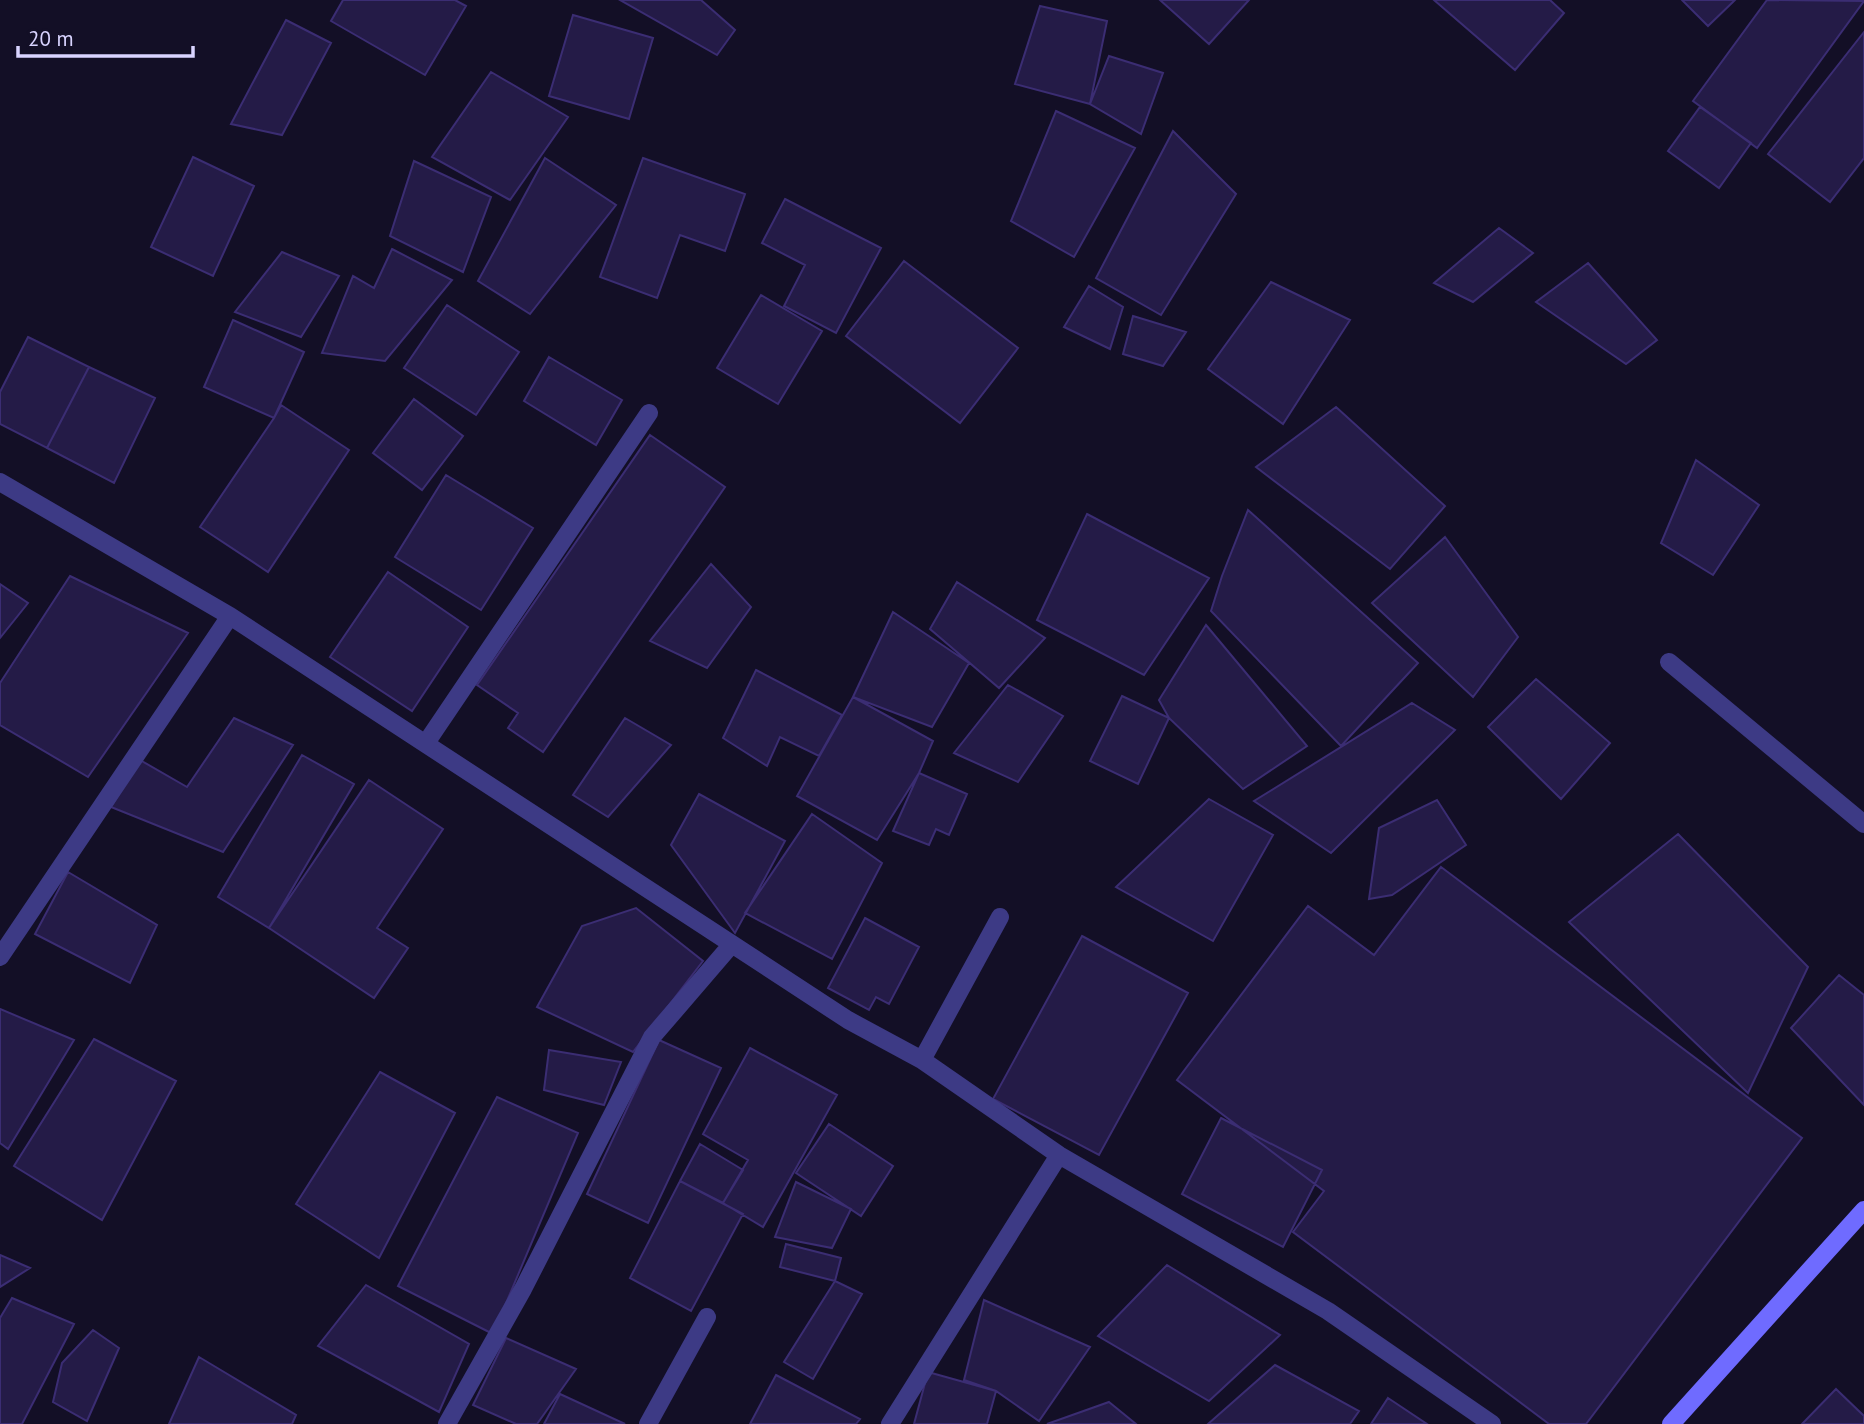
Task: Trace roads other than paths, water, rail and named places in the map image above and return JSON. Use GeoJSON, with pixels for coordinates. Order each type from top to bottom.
{"type":"FeatureCollection","features":[{"type":"Feature","properties":{"kind":"main road"},"geometry":{"type":"LineString","coordinates":[[1671,1424],[1864,1210]]}},
{"type":"Feature","properties":{"kind":"street"},"geometry":{"type":"LineString","coordinates":[[426,743],[649,413]]}},
{"type":"Feature","properties":{"kind":"street"},"geometry":{"type":"LineString","coordinates":[[0,482],[230,616],[848,1020],[922,1060],[1059,1155],[1328,1311],[1492,1424]]}},
{"type":"Feature","properties":{"kind":"street"},"geometry":{"type":"LineString","coordinates":[[0,957],[230,616]]}},
{"type":"Feature","properties":{"kind":"street"},"geometry":{"type":"LineString","coordinates":[[1670,662],[1864,824]]}},
{"type":"Feature","properties":{"kind":"street"},"geometry":{"type":"LineString","coordinates":[[922,1060],[1000,917]]}},
{"type":"Feature","properties":{"kind":"street"},"geometry":{"type":"LineString","coordinates":[[447,1424],[523,1289],[652,1037],[732,944]]}},
{"type":"Feature","properties":{"kind":"street"},"geometry":{"type":"LineString","coordinates":[[890,1424],[1059,1155]]}},
{"type":"Feature","properties":{"kind":"street"},"geometry":{"type":"LineString","coordinates":[[648,1424],[707,1317]]}}]}
